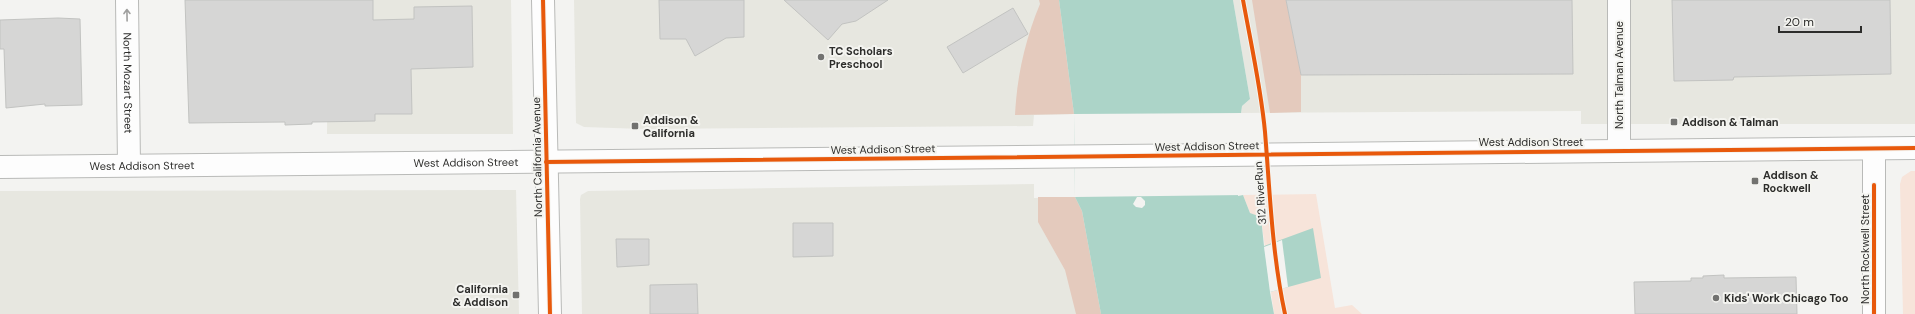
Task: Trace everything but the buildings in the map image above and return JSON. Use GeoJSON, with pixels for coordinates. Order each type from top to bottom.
{"type":"FeatureCollection","features":[{"type":"Feature","properties":{"kind":"main road","name":"North Mozart Street"},"geometry":{"type":"LineString","coordinates":[[126,0],[129,166]]}},
{"type":"Feature","properties":{"kind":"main road","name":"North California Avenue"},"geometry":{"type":"LineString","coordinates":[[543,0],[550,314]]}},
{"type":"Feature","properties":{"kind":"main road","name":"North Talman Avenue"},"geometry":{"type":"LineString","coordinates":[[1619,0],[1619,150]]}},
{"type":"Feature","properties":{"kind":"main road","name":"West Addison Street"},"geometry":{"type":"LineString","coordinates":[[0,167],[1915,148]]}},
{"type":"Feature","properties":{"kind":"main road","name":"North Rockwell Street"},"geometry":{"type":"LineString","coordinates":[[1874,149],[1874,314]]}},
{"type":"Feature","properties":{"kind":"shaded area"},"geometry":{"type":"Polygon","coordinates":[[[328,0],[511,0],[513,134],[327,134],[328,0]]]}},
{"type":"Feature","properties":{"kind":"shaded area","name":"TC Scholars Preschool"},"geometry":{"type":"Polygon","coordinates":[[[574,0],[1059,0],[1074,114],[1034,115],[1033,126],[643,129],[584,127],[576,123],[574,0]]]}},
{"type":"Feature","properties":{"kind":"shaded area"},"geometry":{"type":"Polygon","coordinates":[[[1039,0],[1059,0],[1074,114],[1015,115],[1020,72],[1030,31],[1040,4],[1039,0]]]}},
{"type":"Feature","properties":{"kind":"shaded area"},"geometry":{"type":"Polygon","coordinates":[[[1059,0],[1233,0],[1250,99],[1242,106],[1241,113],[1236,114],[1238,196],[1243,195],[1250,213],[1261,217],[1264,246],[1313,228],[1321,278],[1270,292],[1274,314],[1101,314],[1082,211],[1075,197],[1074,114],[1059,0]],[[1139,114],[1140,196],[1144,196],[1143,115],[1139,114]],[[1137,197],[1133,204],[1136,207],[1142,208],[1145,205],[1145,201],[1141,197],[1137,197]]]}},
{"type":"Feature","properties":{"kind":"shaded area"},"geometry":{"type":"Polygon","coordinates":[[[1233,0],[1915,0],[1915,124],[1581,124],[1581,111],[1241,113],[1242,106],[1250,99],[1233,0]]]}},
{"type":"Feature","properties":{"kind":"shaded area"},"geometry":{"type":"Polygon","coordinates":[[[1252,0],[1286,0],[1301,75],[1301,112],[1270,113],[1252,0]]]}},
{"type":"Feature","properties":{"kind":"shaded area"},"geometry":{"type":"Polygon","coordinates":[[[1911,171],[1915,171],[1915,314],[1903,314],[1900,184],[1902,177],[1911,171]]]}},
{"type":"Feature","properties":{"kind":"shaded area"},"geometry":{"type":"Polygon","coordinates":[[[1034,184],[1034,198],[1075,197],[1082,211],[1101,314],[582,314],[580,199],[581,195],[588,191],[1034,184]]]}},
{"type":"Feature","properties":{"kind":"shaded area"},"geometry":{"type":"Polygon","coordinates":[[[516,190],[519,314],[0,314],[0,191],[516,190]]]}},
{"type":"Feature","properties":{"kind":"shaded area"},"geometry":{"type":"Polygon","coordinates":[[[1316,194],[1335,308],[1352,305],[1362,314],[1274,314],[1261,218],[1250,213],[1243,195],[1316,194]]]}},
{"type":"Feature","properties":{"kind":"shaded area"},"geometry":{"type":"Polygon","coordinates":[[[1038,197],[1075,197],[1082,211],[1101,314],[1076,314],[1065,270],[1038,222],[1038,197]]]}},
{"type":"Feature","properties":{"kind":"pier"},"geometry":{"type":"Polygon","coordinates":[[[1243,113],[1238,115],[1240,193],[1245,195],[1075,197],[1074,114],[1243,113]]]}},
{"type":"Feature","properties":{"kind":"pier"},"geometry":{"type":"Polygon","coordinates":[[[1282,240],[1288,287],[1270,292],[1264,247],[1282,240]]]}},
{"type":"Feature","properties":{"kind":"cycle path"},"geometry":{"type":"LineString","coordinates":[[543,0],[550,314]]}},
{"type":"Feature","properties":{"kind":"cycle path","name":"312 RiverRun"},"geometry":{"type":"LineString","coordinates":[[1243,0],[1261,99],[1274,246],[1285,314]]}},
{"type":"Feature","properties":{"kind":"cycle path","name":"312 RiverRun"},"geometry":{"type":"LineString","coordinates":[[546,162],[1915,148]]}},
{"type":"Feature","properties":{"kind":"cycle path"},"geometry":{"type":"LineString","coordinates":[[1874,185],[1874,314]]}},
{"type":"Feature","properties":{"kind":"place","name":"TC Scholars Preschool"},"geometry":{"type":"Point","coordinates":[821,57]}},
{"type":"Feature","properties":{"kind":"place","name":"Addison & Talman"},"geometry":{"type":"Point","coordinates":[1674,122]}},
{"type":"Feature","properties":{"kind":"place","name":"Addison & California"},"geometry":{"type":"Point","coordinates":[635,126]}},
{"type":"Feature","properties":{"kind":"place","name":"Addison & Rockwell"},"geometry":{"type":"Point","coordinates":[1755,181]}},
{"type":"Feature","properties":{"kind":"place","name":"California & Addison"},"geometry":{"type":"Point","coordinates":[516,295]}},
{"type":"Feature","properties":{"kind":"place","name":"Kids' Work Chicago Too"},"geometry":{"type":"Point","coordinates":[1716,298]}}]}
